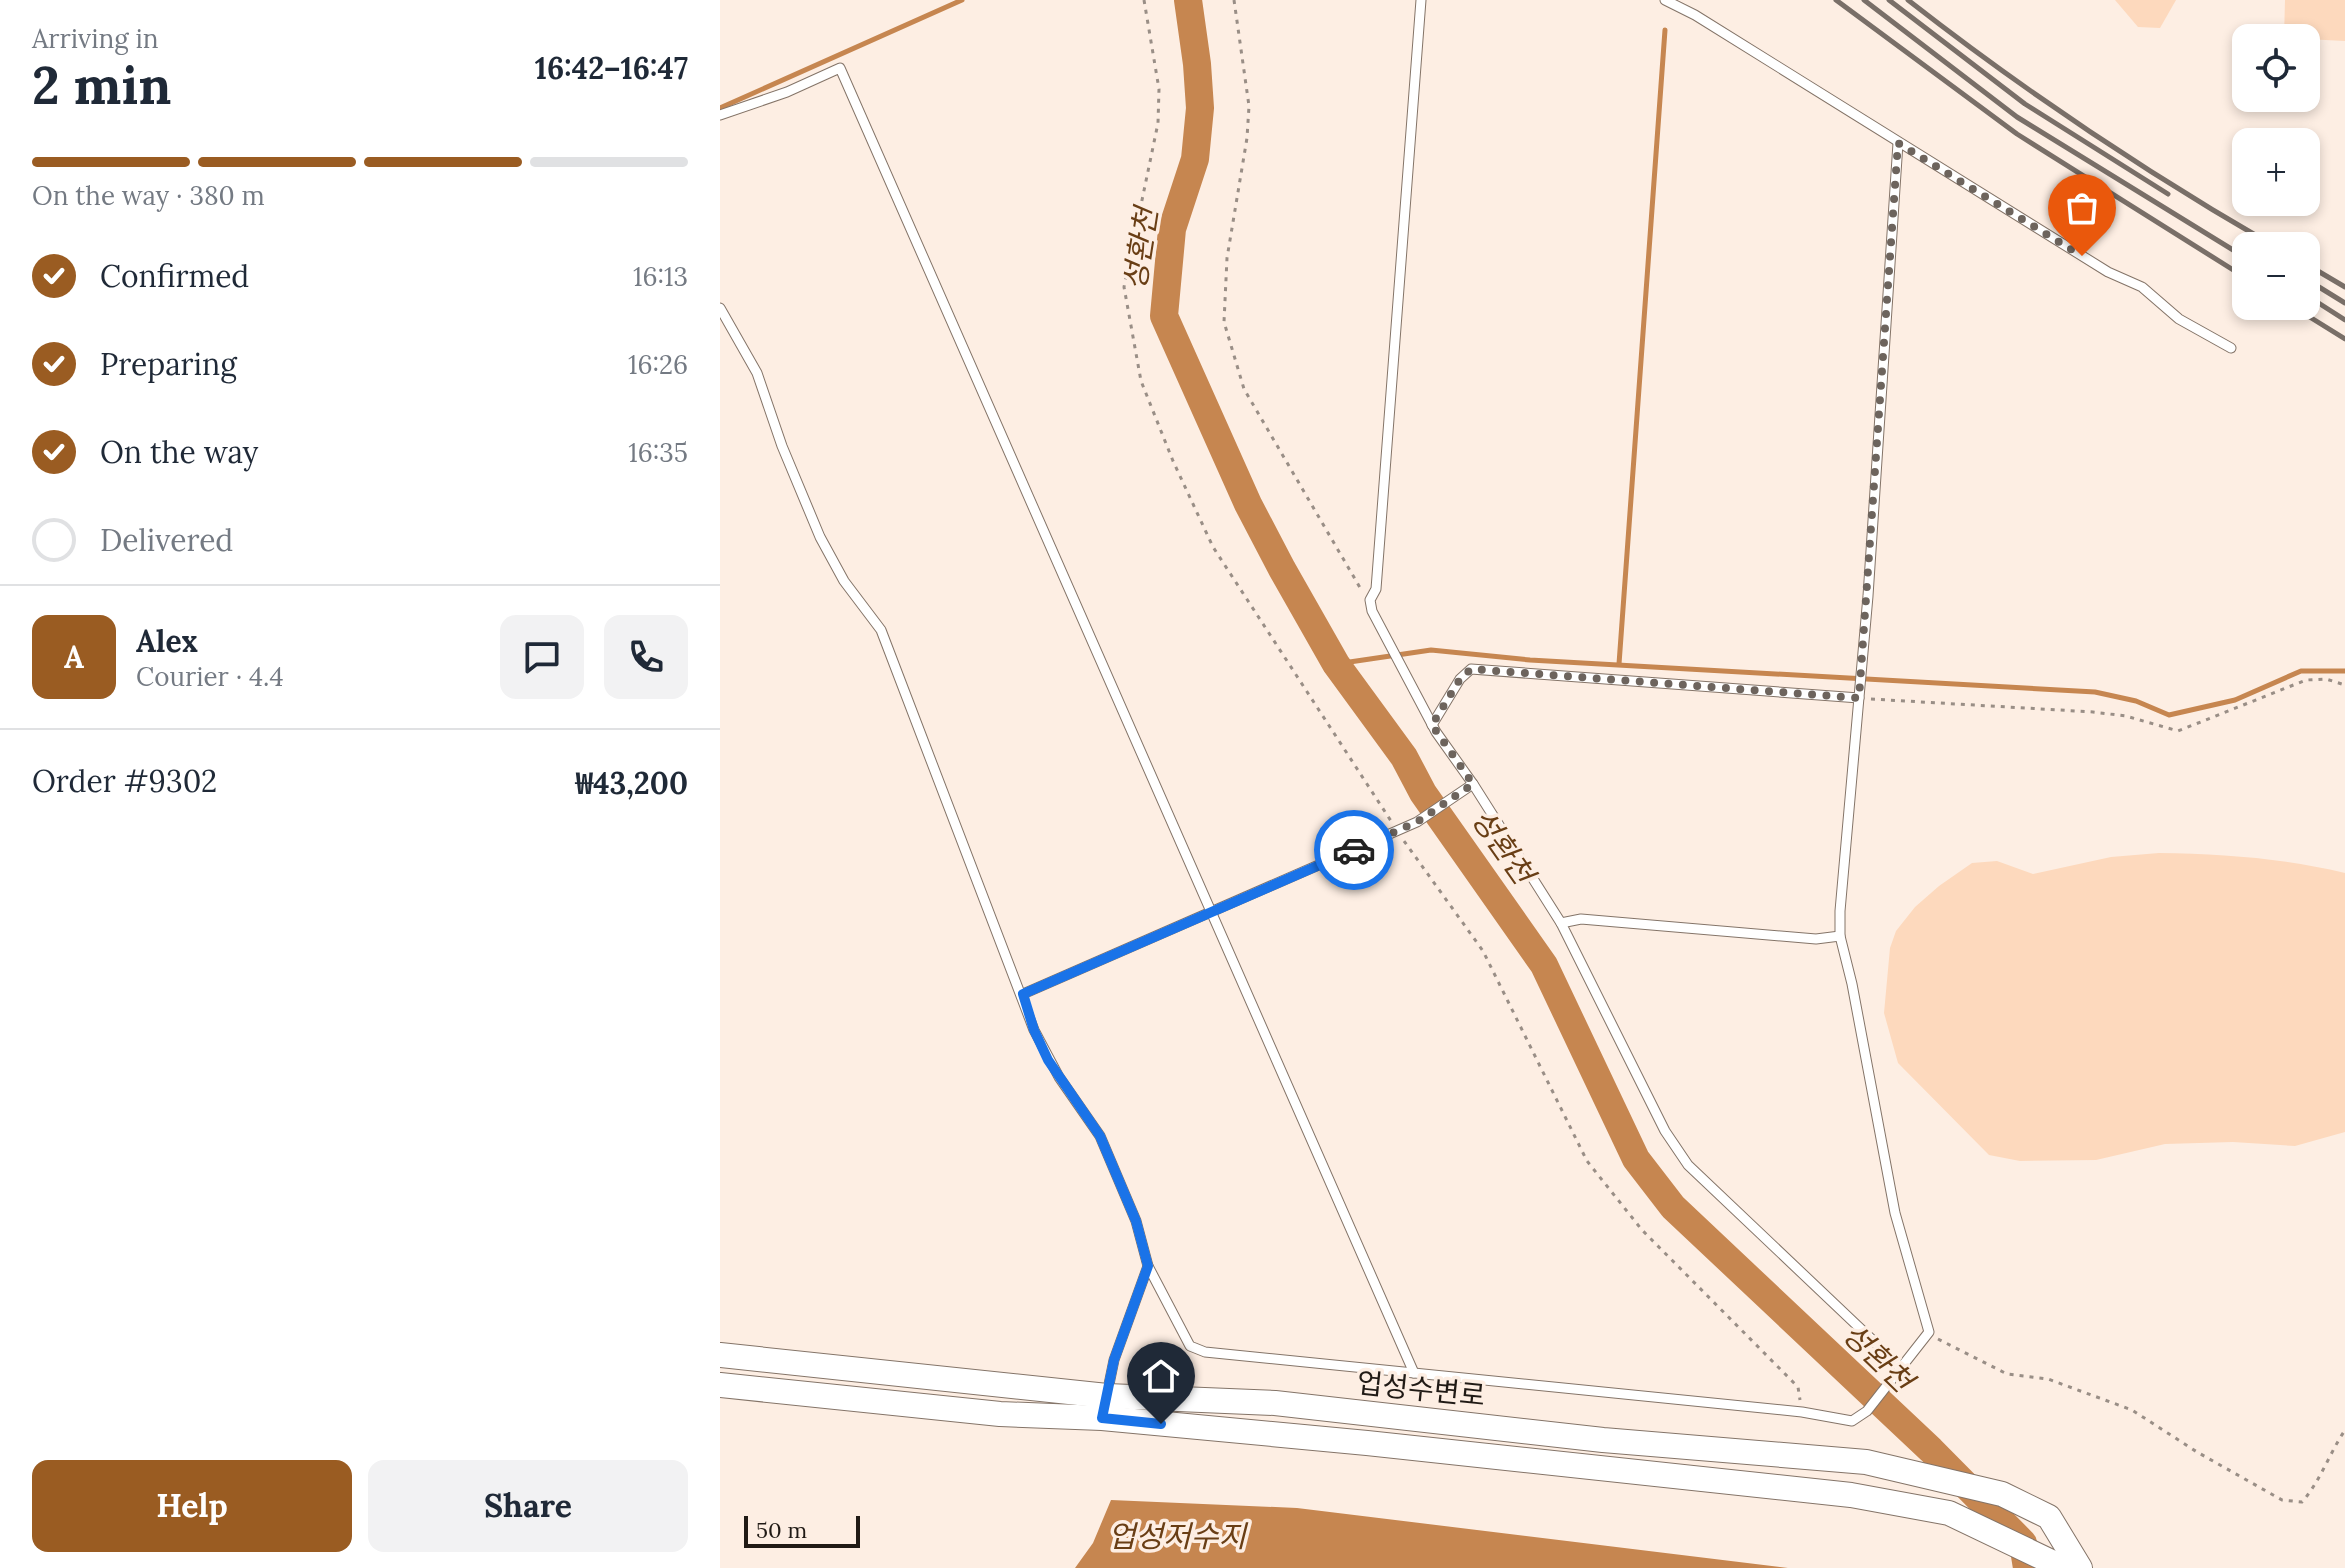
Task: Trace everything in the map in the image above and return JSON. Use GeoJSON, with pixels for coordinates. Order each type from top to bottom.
{"type":"FeatureCollection","features":[{"type":"Feature","properties":{"kind":"main road","name":"업성수변로"},"geometry":{"type":"LineString","coordinates":[[720,1355],[1104,1407],[1835,1493],[1949,1513],[2064,1568]]}},
{"type":"Feature","properties":{"kind":"main road","name":"업성수변로"},"geometry":{"type":"LineString","coordinates":[[720,1385],[1000,1414],[1104,1407],[1275,1403],[1603,1440],[1866,1462],[2002,1494],[2049,1517],[2080,1568]]}},
{"type":"Feature","properties":{"kind":"lane"},"geometry":{"type":"LineString","coordinates":[[1421,0],[1376,589],[1370,600],[1377,625],[1432,725],[1561,923],[1658,1118],[1688,1165],[1903,1369]]}},
{"type":"Feature","properties":{"kind":"lane"},"geometry":{"type":"LineString","coordinates":[[1665,0],[1695,15],[2108,272],[2142,287],[2179,319],[2231,348]]}},
{"type":"Feature","properties":{"kind":"lane"},"geometry":{"type":"LineString","coordinates":[[720,115],[787,92],[840,68],[1414,1373]]}},
{"type":"Feature","properties":{"kind":"lane"},"geometry":{"type":"LineString","coordinates":[[720,308],[757,373],[782,446],[820,537],[844,581],[881,630],[1023,994],[1034,1030],[1048,1060],[1100,1136],[1136,1221],[1148,1266],[1190,1346],[1205,1352],[1802,1412],[1852,1421],[1867,1411],[1889,1386],[1929,1332],[1895,1213],[1855,999],[1840,936],[1898,143]]}},
{"type":"Feature","properties":{"kind":"lane"},"geometry":{"type":"LineString","coordinates":[[1432,725],[1460,679],[1471,669],[1859,694]]}},
{"type":"Feature","properties":{"kind":"lane"},"geometry":{"type":"LineString","coordinates":[[1023,994],[1417,822],[1473,784]]}},
{"type":"Feature","properties":{"kind":"lane"},"geometry":{"type":"LineString","coordinates":[[1561,923],[1581,919],[1816,939],[1840,936]]}},
{"type":"Feature","properties":{"kind":"lane"},"geometry":{"type":"LineString","coordinates":[[1104,1407],[1114,1360],[1148,1266]]}},
{"type":"Feature","properties":{"kind":"path"},"geometry":{"type":"LineString","coordinates":[[1144,0],[1159,89],[1158,123],[1124,287],[1141,381],[1173,461],[1213,547],[1397,831],[1483,951],[1587,1161],[1642,1230],[1798,1387],[1802,1412]]}},
{"type":"Feature","properties":{"kind":"path"},"geometry":{"type":"LineString","coordinates":[[1234,0],[1249,106],[1247,138],[1227,258],[1226,333],[1244,389],[1356,585],[1370,600]]}},
{"type":"Feature","properties":{"kind":"path"},"geometry":{"type":"LineString","coordinates":[[1859,694],[2104,713],[2178,731],[2306,680],[2326,679],[2345,685]]}},
{"type":"Feature","properties":{"kind":"path"},"geometry":{"type":"LineString","coordinates":[[1929,1332],[1944,1343],[2007,1374],[2048,1379],[2132,1410],[2197,1452],[2282,1500],[2302,1502],[2318,1485],[2332,1450],[2345,1430]]}},
{"type":"Feature","properties":{"kind":"shaded area"},"geometry":{"type":"Polygon","coordinates":[[[2115,0],[2176,0],[2160,28],[2138,27],[2115,0]]]}},
{"type":"Feature","properties":{"kind":"shaded area"},"geometry":{"type":"Polygon","coordinates":[[[2285,0],[2345,0],[2345,41],[2320,40],[2320,24],[2284,24],[2285,0]]]}},
{"type":"Feature","properties":{"kind":"shaded area"},"geometry":{"type":"Polygon","coordinates":[[[2159,853],[2253,858],[2345,873],[2345,1132],[2295,1146],[2233,1142],[2165,1144],[2096,1160],[2020,1161],[1989,1155],[1898,1063],[1884,1013],[1890,948],[1896,931],[1915,907],[1972,863],[1997,861],[2033,874],[2111,857],[2159,853]]]}},
{"type":"Feature","properties":{"kind":"water","name":"업성저수지"},"geometry":{"type":"Polygon","coordinates":[[[1111,1500],[1297,1508],[1788,1568],[1075,1568],[1093,1543],[1111,1500]]]}},
{"type":"Feature","properties":{"kind":"waterway"},"geometry":{"type":"LineString","coordinates":[[720,108],[962,0]]}},
{"type":"Feature","properties":{"kind":"waterway","name":"성환천"},"geometry":{"type":"LineString","coordinates":[[1188,0],[1200,108],[1195,159],[1172,229],[1164,316],[1248,504],[1282,569],[1336,664],[1404,757],[1423,793],[1544,965],[1636,1159],[1673,1207],[1931,1450],[2023,1543],[2027,1568]]}},
{"type":"Feature","properties":{"kind":"waterway"},"geometry":{"type":"LineString","coordinates":[[1619,664],[1665,30]]}},
{"type":"Feature","properties":{"kind":"waterway"},"geometry":{"type":"LineString","coordinates":[[1336,664],[1431,650],[1530,660],[2095,692],[2136,701],[2169,715],[2235,700],[2301,671],[2345,671]]}},
{"type":"Feature","properties":{"kind":"railway"},"geometry":{"type":"LineString","coordinates":[[1836,0],[2017,134],[2232,269]]}},
{"type":"Feature","properties":{"kind":"railway"},"geometry":{"type":"LineString","coordinates":[[1864,0],[2017,117],[2232,249]]}},
{"type":"Feature","properties":{"kind":"railway"},"geometry":{"type":"LineString","coordinates":[[1889,0],[2025,104],[2168,194]]}},
{"type":"Feature","properties":{"kind":"railway"},"geometry":{"type":"LineString","coordinates":[[1908,0],[2087,129],[2250,232]]}},
{"type":"Feature","properties":{"kind":"railway"},"geometry":{"type":"LineString","coordinates":[[2320,272],[2345,287]]}},
{"type":"Feature","properties":{"kind":"railway"},"geometry":{"type":"LineString","coordinates":[[2320,288],[2345,303]]}},
{"type":"Feature","properties":{"kind":"railway"},"geometry":{"type":"LineString","coordinates":[[2320,304],[2345,320]]}},
{"type":"Feature","properties":{"kind":"railway"},"geometry":{"type":"LineString","coordinates":[[2314,320],[2345,339]]}},
{"type":"Feature","properties":{"kind":"way so far"},"geometry":{"type":"LineString","coordinates":[[1354,850],[1417,822],[1473,784],[1432,725],[1460,679],[1471,669],[1859,698],[1898,143],[2082,256]]}},
{"type":"Feature","properties":{"kind":"route"},"geometry":{"type":"LineString","coordinates":[[1161,1424],[1102,1418],[1114,1360],[1148,1266],[1136,1221],[1100,1136],[1048,1060],[1034,1030],[1023,994],[1354,850]]}}]}
